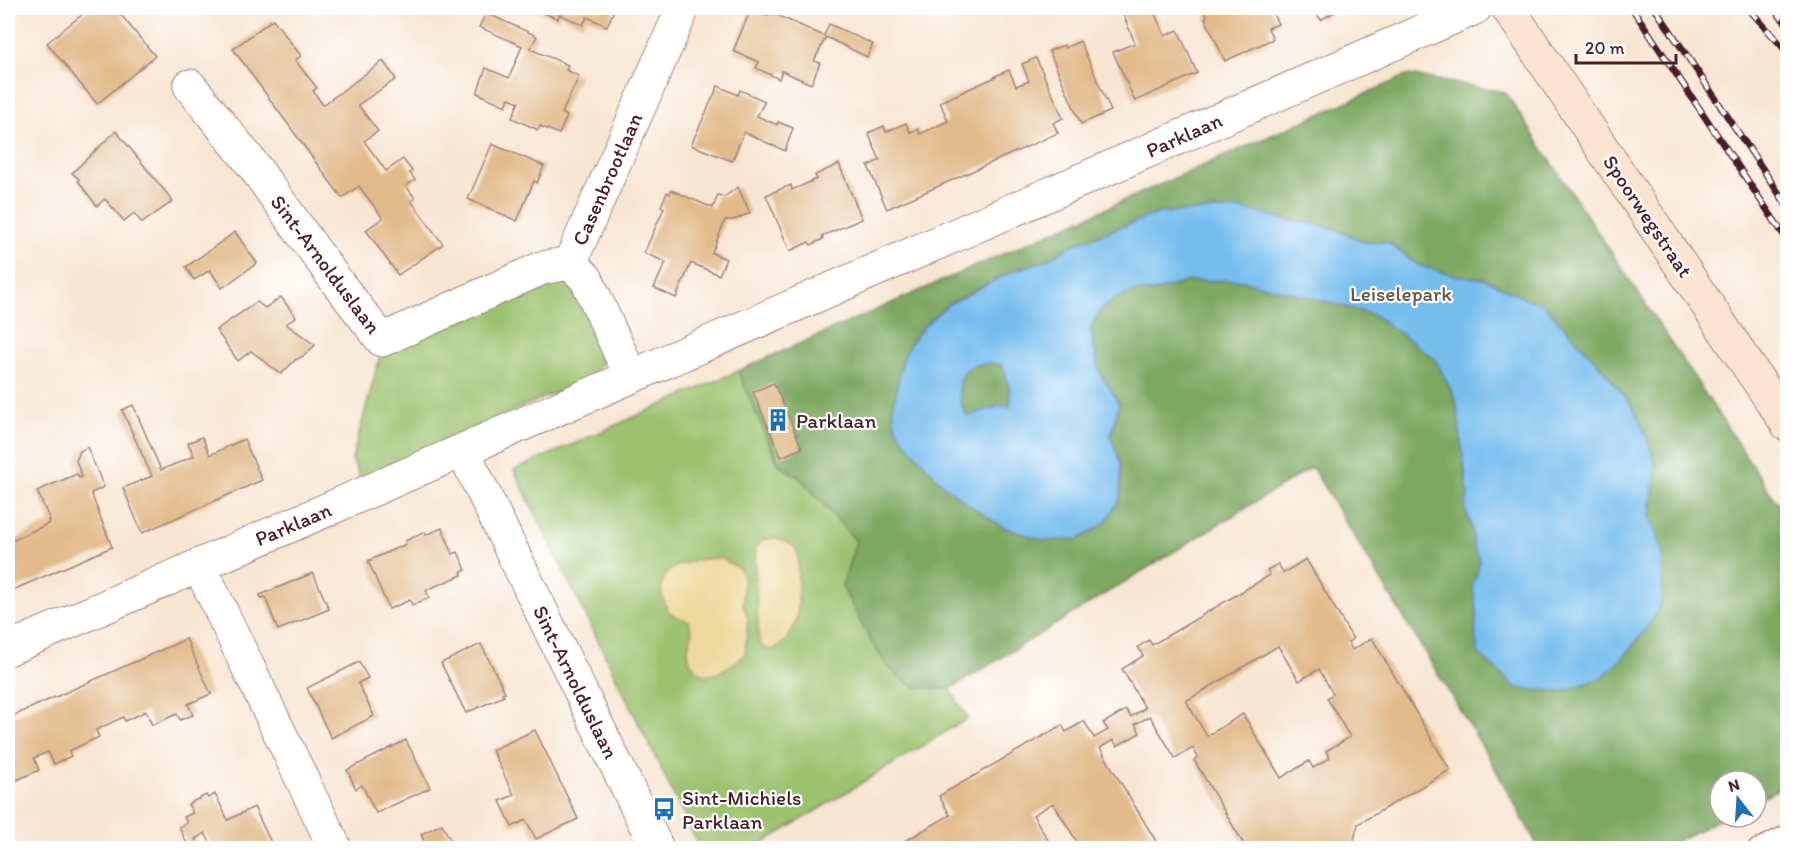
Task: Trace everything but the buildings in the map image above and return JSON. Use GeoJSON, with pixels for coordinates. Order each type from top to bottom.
{"type":"FeatureCollection","features":[{"type":"Feature","properties":{"kind":"street","name":"Casenbrootlaan"},"geometry":{"type":"LineString","coordinates":[[631,377],[586,278],[570,263],[683,8]]}},
{"type":"Feature","properties":{"kind":"street","name":"Parklaan"},"geometry":{"type":"LineString","coordinates":[[8,649],[1475,8]]}},
{"type":"Feature","properties":{"kind":"street","name":"Spoorwegstraat"},"geometry":{"type":"LineString","coordinates":[[1508,8],[1788,425]]}},
{"type":"Feature","properties":{"kind":"street","name":"Sint-Arnolduslaan"},"geometry":{"type":"LineString","coordinates":[[190,86],[253,165],[337,282],[382,340],[542,268],[570,263]]}},
{"type":"Feature","properties":{"kind":"street","name":"Sint-Arnolduslaan"},"geometry":{"type":"LineString","coordinates":[[463,451],[654,847]]}},
{"type":"Feature","properties":{"kind":"street"},"geometry":{"type":"LineString","coordinates":[[199,565],[335,849]]}},
{"type":"Feature","properties":{"kind":"lane"},"geometry":{"type":"LineString","coordinates":[[1756,849],[1788,833]]}},
{"type":"Feature","properties":{"kind":"green space","name":"Leiselepark"},"geometry":{"type":"Polygon","coordinates":[[[1408,75],[1505,92],[1787,518],[1787,784],[1768,794],[1768,769],[1708,769],[1708,825],[1663,848],[1539,848],[1487,754],[1312,467],[950,689],[968,718],[755,848],[700,848],[514,470],[1408,75]]]}},
{"type":"Feature","properties":{"kind":"green space","name":"Leiselepark"},"geometry":{"type":"Polygon","coordinates":[[[1408,75],[1505,92],[1787,518],[1787,784],[1768,794],[1768,769],[1708,769],[1708,825],[1663,848],[1539,848],[1487,754],[1312,467],[950,689],[917,687],[905,682],[883,659],[863,628],[842,586],[856,541],[801,479],[778,464],[738,371],[1408,75]],[[1241,209],[1159,213],[1075,244],[1044,261],[1013,271],[949,304],[926,324],[909,345],[902,363],[893,407],[943,485],[1003,527],[1104,524],[1120,499],[1121,465],[1111,436],[1119,403],[1100,373],[1090,328],[1101,310],[1116,298],[1134,292],[1153,292],[1189,281],[1237,280],[1374,315],[1435,359],[1456,400],[1468,495],[1465,509],[1472,528],[1473,545],[1479,559],[1473,583],[1477,613],[1475,633],[1478,653],[1490,664],[1624,657],[1655,616],[1650,517],[1656,466],[1633,407],[1593,358],[1542,304],[1484,279],[1456,276],[1418,265],[1388,242],[1368,243],[1329,227],[1241,209]]]}},
{"type":"Feature","properties":{"kind":"green space"},"geometry":{"type":"Polygon","coordinates":[[[544,280],[561,280],[571,288],[600,349],[601,362],[596,372],[589,378],[360,478],[352,459],[380,356],[544,280]]]}},
{"type":"Feature","properties":{"kind":"green space"},"geometry":{"type":"Polygon","coordinates":[[[988,363],[1002,365],[1010,395],[1010,406],[999,406],[968,416],[960,398],[961,378],[969,368],[988,363]]]}},
{"type":"Feature","properties":{"kind":"sand"},"geometry":{"type":"Polygon","coordinates":[[[774,538],[790,544],[797,552],[798,606],[790,635],[776,648],[769,649],[759,644],[755,568],[756,548],[762,540],[774,538]]]}},
{"type":"Feature","properties":{"kind":"sand"},"geometry":{"type":"Polygon","coordinates":[[[721,558],[740,569],[743,578],[743,605],[748,618],[745,654],[718,673],[706,676],[695,669],[689,660],[688,648],[692,634],[689,621],[668,610],[662,597],[662,583],[672,569],[681,564],[721,558]]]}},
{"type":"Feature","properties":{"kind":"water"},"geometry":{"type":"Polygon","coordinates":[[[1241,209],[1329,227],[1368,243],[1387,242],[1418,265],[1456,276],[1484,279],[1543,304],[1593,358],[1633,407],[1656,466],[1650,517],[1663,554],[1662,600],[1655,616],[1624,657],[1601,678],[1562,692],[1516,688],[1478,653],[1475,633],[1477,613],[1472,583],[1477,574],[1479,559],[1473,545],[1472,528],[1465,509],[1468,495],[1456,400],[1435,359],[1374,315],[1298,294],[1237,280],[1189,281],[1153,292],[1134,292],[1116,298],[1101,310],[1090,328],[1100,373],[1119,403],[1111,436],[1121,465],[1120,499],[1104,524],[1079,539],[1045,541],[1003,527],[943,485],[903,439],[895,425],[893,407],[902,363],[909,345],[926,324],[949,304],[1013,271],[1044,261],[1075,244],[1159,213],[1241,209]],[[981,364],[965,372],[960,384],[960,398],[968,416],[999,406],[1010,406],[1009,385],[1002,365],[981,364]]]}},
{"type":"Feature","properties":{"kind":"railway"},"geometry":{"type":"LineString","coordinates":[[1632,8],[1788,241]]}},
{"type":"Feature","properties":{"kind":"railway"},"geometry":{"type":"LineString","coordinates":[[1655,8],[1788,207]]}},
{"type":"Feature","properties":{"kind":"railway"},"geometry":{"type":"LineString","coordinates":[[1748,8],[1788,53]]}},
{"type":"Feature","properties":{"kind":"railway"},"geometry":{"type":"LineString","coordinates":[[1773,8],[1788,25]]}},
{"type":"Feature","properties":{"kind":"place","name":"Parklaan"},"geometry":{"type":"Point","coordinates":[778,420]}},
{"type":"Feature","properties":{"kind":"place","name":"Sint-Michiels Parklaan"},"geometry":{"type":"Point","coordinates":[664,809]}}]}
